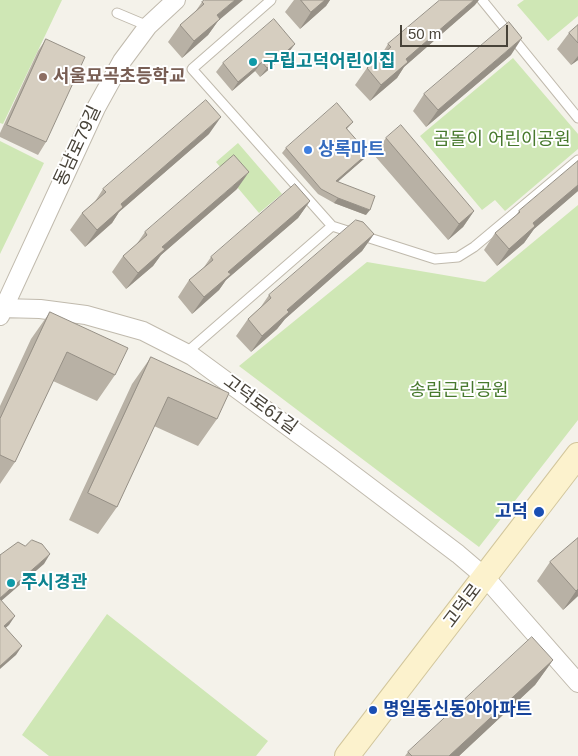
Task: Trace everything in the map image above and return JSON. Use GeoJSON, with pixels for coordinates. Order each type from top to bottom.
{"type":"FeatureCollection","features":[{"type":"Feature","properties":{"kind":"main road","name":"고덕로"},"geometry":{"type":"LineString","coordinates":[[347,756],[578,455]]}},
{"type":"Feature","properties":{"kind":"street","name":"동남로79길"},"geometry":{"type":"LineString","coordinates":[[1,311],[96,108],[122,61],[148,26],[176,0]]}},
{"type":"Feature","properties":{"kind":"street","name":"고덕로61길"},"geometry":{"type":"LineString","coordinates":[[1,311],[40,309],[86,315],[143,331],[186,353],[247,396],[458,554],[485,577],[575,673]]}},
{"type":"Feature","properties":{"kind":"lane"},"geometry":{"type":"LineString","coordinates":[[271,0],[192,69],[332,226],[435,259],[458,257],[474,247],[578,160]]}},
{"type":"Feature","properties":{"kind":"lane"},"geometry":{"type":"LineString","coordinates":[[482,0],[578,118]]}},
{"type":"Feature","properties":{"kind":"lane"},"geometry":{"type":"LineString","coordinates":[[117,13],[148,26]]}},
{"type":"Feature","properties":{"kind":"lane"},"geometry":{"type":"LineString","coordinates":[[186,353],[332,226]]}},
{"type":"Feature","properties":{"kind":"green space"},"geometry":{"type":"Polygon","coordinates":[[[0,0],[62,0],[3,124],[0,123],[0,0]]]}},
{"type":"Feature","properties":{"kind":"green space"},"geometry":{"type":"Polygon","coordinates":[[[524,0],[578,0],[578,16],[548,41],[517,5],[524,0]]]}},
{"type":"Feature","properties":{"kind":"green space","name":"곰돌이 어린이공원"},"geometry":{"type":"Polygon","coordinates":[[[513,58],[578,134],[578,149],[505,211],[495,200],[482,210],[420,136],[513,58]]]}},
{"type":"Feature","properties":{"kind":"green space"},"geometry":{"type":"Polygon","coordinates":[[[0,141],[44,163],[0,254],[0,141]]]}},
{"type":"Feature","properties":{"kind":"green space"},"geometry":{"type":"Polygon","coordinates":[[[238,143],[282,194],[259,213],[216,162],[238,143]]]}},
{"type":"Feature","properties":{"kind":"green space","name":"송림근린공원"},"geometry":{"type":"Polygon","coordinates":[[[578,205],[578,420],[479,547],[239,366],[367,262],[485,282],[578,205]]]}},
{"type":"Feature","properties":{"kind":"green space"},"geometry":{"type":"Polygon","coordinates":[[[107,614],[268,741],[256,756],[49,756],[22,735],[107,614]]]}},
{"type":"Feature","properties":{"kind":"building"},"geometry":{"type":"Polygon","coordinates":[[[205,0],[235,0],[217,15],[220,19],[194,41],[180,25],[204,4],[202,2],[205,0]]]}},
{"type":"Feature","properties":{"kind":"building"},"geometry":{"type":"Polygon","coordinates":[[[301,0],[325,0],[311,12],[301,0]]]}},
{"type":"Feature","properties":{"kind":"building"},"geometry":{"type":"Polygon","coordinates":[[[440,0],[474,0],[406,59],[408,62],[381,85],[367,68],[391,47],[388,44],[440,0]]]}},
{"type":"Feature","properties":{"kind":"building","name":"구립고덕어린이집"},"geometry":{"type":"Polygon","coordinates":[[[274,19],[295,44],[267,68],[262,62],[238,82],[223,63],[274,19]]]}},
{"type":"Feature","properties":{"kind":"building"},"geometry":{"type":"Polygon","coordinates":[[[509,22],[522,38],[438,110],[424,94],[509,22]]]}},
{"type":"Feature","properties":{"kind":"building"},"geometry":{"type":"Polygon","coordinates":[[[578,25],[578,43],[569,33],[578,25]]]}},
{"type":"Feature","properties":{"kind":"building"},"geometry":{"type":"Polygon","coordinates":[[[46,39],[85,57],[46,142],[7,125],[46,39]]]}},
{"type":"Feature","properties":{"kind":"building"},"geometry":{"type":"Polygon","coordinates":[[[206,100],[221,117],[121,204],[123,207],[97,230],[82,213],[106,192],[103,189],[206,100]]]}},
{"type":"Feature","properties":{"kind":"building"},"geometry":{"type":"Polygon","coordinates":[[[337,103],[353,122],[346,128],[368,153],[336,181],[375,196],[370,210],[338,198],[321,189],[286,148],[337,103]]]}},
{"type":"Feature","properties":{"kind":"building"},"geometry":{"type":"Polygon","coordinates":[[[401,125],[474,211],[459,224],[386,138],[401,125]]]}},
{"type":"Feature","properties":{"kind":"building"},"geometry":{"type":"Polygon","coordinates":[[[234,155],[249,172],[162,247],[165,249],[138,273],[123,256],[147,235],[145,232],[234,155]]]}},
{"type":"Feature","properties":{"kind":"building"},"geometry":{"type":"Polygon","coordinates":[[[578,161],[578,185],[533,223],[535,226],[509,249],[495,233],[578,161]]]}},
{"type":"Feature","properties":{"kind":"building"},"geometry":{"type":"Polygon","coordinates":[[[295,184],[310,201],[228,272],[231,274],[204,297],[189,280],[213,260],[211,257],[295,184]]]}},
{"type":"Feature","properties":{"kind":"building"},"geometry":{"type":"Polygon","coordinates":[[[356,220],[363,222],[374,234],[287,310],[289,312],[262,336],[248,319],[271,298],[269,295],[356,220]]]}},
{"type":"Feature","properties":{"kind":"building"},"geometry":{"type":"Polygon","coordinates":[[[50,312],[128,348],[115,375],[67,352],[15,462],[0,455],[0,419],[50,312]]]}},
{"type":"Feature","properties":{"kind":"building"},"geometry":{"type":"Polygon","coordinates":[[[151,357],[229,393],[217,419],[168,397],[117,507],[88,493],[151,357]]]}},
{"type":"Feature","properties":{"kind":"building"},"geometry":{"type":"Polygon","coordinates":[[[578,538],[578,589],[576,591],[550,562],[578,538]]]}},
{"type":"Feature","properties":{"kind":"building","name":"주시경관"},"geometry":{"type":"Polygon","coordinates":[[[32,540],[42,544],[50,554],[0,598],[0,555],[18,542],[25,546],[32,540]]]}},
{"type":"Feature","properties":{"kind":"building"},"geometry":{"type":"Polygon","coordinates":[[[0,599],[15,616],[4,626],[22,646],[0,666],[0,599]]]}},
{"type":"Feature","properties":{"kind":"building"},"geometry":{"type":"Polygon","coordinates":[[[532,637],[553,660],[449,756],[412,756],[408,752],[532,637]]]}},
{"type":"Feature","properties":{"kind":"place","name":"구립고덕어린이집"},"geometry":{"type":"Point","coordinates":[253,62]}},
{"type":"Feature","properties":{"kind":"place","name":"서울묘곡초등학교"},"geometry":{"type":"Point","coordinates":[43,77]}},
{"type":"Feature","properties":{"kind":"place","name":"상록마트"},"geometry":{"type":"Point","coordinates":[308,150]}},
{"type":"Feature","properties":{"kind":"place","name":"고덕"},"geometry":{"type":"Point","coordinates":[539,512]}},
{"type":"Feature","properties":{"kind":"place","name":"주시경관"},"geometry":{"type":"Point","coordinates":[11,583]}},
{"type":"Feature","properties":{"kind":"place","name":"명일동신동아아파트"},"geometry":{"type":"Point","coordinates":[373,710]}}]}
